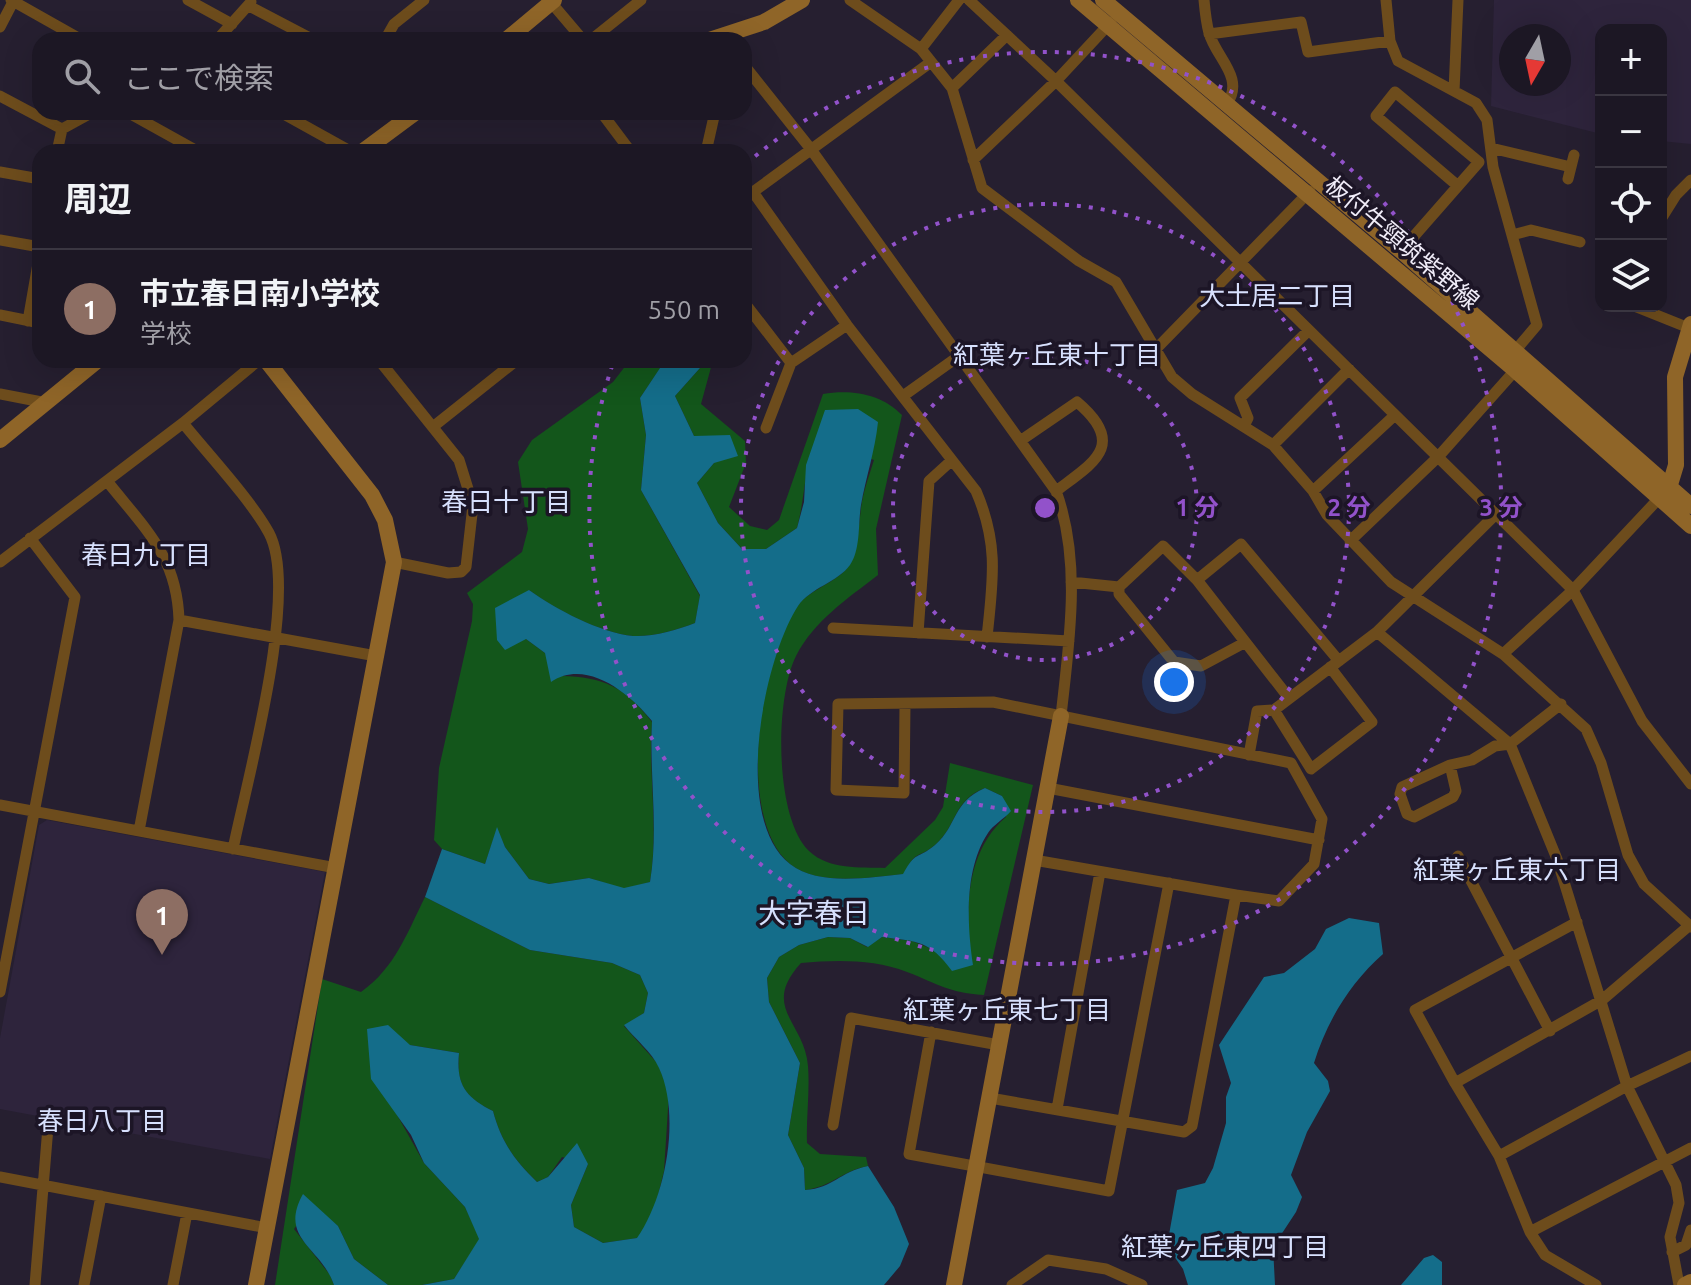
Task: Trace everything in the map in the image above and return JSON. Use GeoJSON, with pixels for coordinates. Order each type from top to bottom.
{"type":"FeatureCollection","features":[{"type":"Feature","properties":{"kind":"street"},"geometry":{"type":"LineString","coordinates":[[0,27],[13,0],[68,32]]}},
{"type":"Feature","properties":{"kind":"street"},"geometry":{"type":"LineString","coordinates":[[188,0],[232,24]]}},
{"type":"Feature","properties":{"kind":"street"},"geometry":{"type":"LineString","coordinates":[[390,32],[394,24],[424,0]]}},
{"type":"Feature","properties":{"kind":"street"},"geometry":{"type":"LineString","coordinates":[[601,32],[641,0]]}},
{"type":"Feature","properties":{"kind":"street"},"geometry":{"type":"LineString","coordinates":[[733,32],[802,0]]}},
{"type":"Feature","properties":{"kind":"street"},"geometry":{"type":"LineString","coordinates":[[850,0],[921,49],[952,88],[982,188],[1079,261],[1116,282],[1172,377],[1273,445],[1313,491],[1327,515],[1391,582],[1503,654],[1586,729],[1601,763],[1628,855],[1644,884],[1690,926],[1602,1000],[1455,1083]]}},
{"type":"Feature","properties":{"kind":"street"},"geometry":{"type":"LineString","coordinates":[[921,49],[959,0]]}},
{"type":"Feature","properties":{"kind":"street"},"geometry":{"type":"LineString","coordinates":[[969,0],[1056,81],[1573,590],[1642,721],[1691,784]]}},
{"type":"Feature","properties":{"kind":"street","name":"板付牛頸筑紫野線"},"geometry":{"type":"LineString","coordinates":[[1078,0],[1113,20],[1227,104],[1313,188],[1401,251],[1663,493],[1691,526]]}},
{"type":"Feature","properties":{"kind":"street","name":"板付牛頸筑紫野線"},"geometry":{"type":"LineString","coordinates":[[1103,0],[1113,20],[1517,361]]}},
{"type":"Feature","properties":{"kind":"street"},"geometry":{"type":"LineString","coordinates":[[1204,0],[1209,34],[1235,82],[1227,104]]}},
{"type":"Feature","properties":{"kind":"street"},"geometry":{"type":"LineString","coordinates":[[1350,541],[1438,457],[1517,361],[1537,325],[1512,235],[1487,120],[1476,103],[1398,61],[1390,41],[1386,0]]}},
{"type":"Feature","properties":{"kind":"street"},"geometry":{"type":"LineString","coordinates":[[1454,91],[1458,0]]}},
{"type":"Feature","properties":{"kind":"street"},"geometry":{"type":"LineString","coordinates":[[515,32],[551,1],[576,32]]}},
{"type":"Feature","properties":{"kind":"street"},"geometry":{"type":"LineString","coordinates":[[224,32],[251,3],[300,32]]}},
{"type":"Feature","properties":{"kind":"street"},"geometry":{"type":"LineString","coordinates":[[973,160],[1056,81],[1113,20]]}},
{"type":"Feature","properties":{"kind":"street"},"geometry":{"type":"LineString","coordinates":[[1209,34],[1301,22],[1308,52],[1390,41]]}},
{"type":"Feature","properties":{"kind":"street"},"geometry":{"type":"LineString","coordinates":[[952,88],[1007,35]]}},
{"type":"Feature","properties":{"kind":"street"},"geometry":{"type":"LineString","coordinates":[[931,62],[753,192],[847,325],[976,491],[989,520],[994,569],[987,637]]}},
{"type":"Feature","properties":{"kind":"street"},"geometry":{"type":"LineString","coordinates":[[752,75],[810,148],[1056,491],[1065,517],[1071,582],[1061,716],[954,1285]]}},
{"type":"Feature","properties":{"kind":"street"},"geometry":{"type":"LineString","coordinates":[[1401,251],[1458,186],[1479,162],[1395,92],[1376,116],[1458,186]]}},
{"type":"Feature","properties":{"kind":"street"},"geometry":{"type":"LineString","coordinates":[[0,96],[32,113]]}},
{"type":"Feature","properties":{"kind":"street"},"geometry":{"type":"LineString","coordinates":[[45,120],[62,129]]}},
{"type":"Feature","properties":{"kind":"street"},"geometry":{"type":"LineString","coordinates":[[59,144],[62,129],[78,120]]}},
{"type":"Feature","properties":{"kind":"street"},"geometry":{"type":"LineString","coordinates":[[141,120],[185,144]]}},
{"type":"Feature","properties":{"kind":"street"},"geometry":{"type":"LineString","coordinates":[[294,120],[338,144]]}},
{"type":"Feature","properties":{"kind":"street"},"geometry":{"type":"LineString","coordinates":[[373,144],[405,120]]}},
{"type":"Feature","properties":{"kind":"street"},"geometry":{"type":"LineString","coordinates":[[607,120],[625,144]]}},
{"type":"Feature","properties":{"kind":"street"},"geometry":{"type":"LineString","coordinates":[[708,144],[713,120]]}},
{"type":"Feature","properties":{"kind":"street"},"geometry":{"type":"LineString","coordinates":[[1491,148],[1571,167]]}},
{"type":"Feature","properties":{"kind":"street"},"geometry":{"type":"LineString","coordinates":[[0,172],[32,178]]}},
{"type":"Feature","properties":{"kind":"street"},"geometry":{"type":"LineString","coordinates":[[1667,209],[1691,180]]}},
{"type":"Feature","properties":{"kind":"street"},"geometry":{"type":"LineString","coordinates":[[1157,348],[1313,188]]}},
{"type":"Feature","properties":{"kind":"street"},"geometry":{"type":"LineString","coordinates":[[1512,235],[1531,230],[1560,242],[1580,242]]}},
{"type":"Feature","properties":{"kind":"street"},"geometry":{"type":"LineString","coordinates":[[0,240],[32,247]]}},
{"type":"Feature","properties":{"kind":"street"},"geometry":{"type":"LineString","coordinates":[[752,312],[791,363]]}},
{"type":"Feature","properties":{"kind":"street"},"geometry":{"type":"LineString","coordinates":[[1503,654],[1573,590],[1663,493],[1676,465],[1675,377],[1690,326],[1651,312]]}},
{"type":"Feature","properties":{"kind":"street"},"geometry":{"type":"LineString","coordinates":[[0,315],[32,322]]}},
{"type":"Feature","properties":{"kind":"street"},"geometry":{"type":"LineString","coordinates":[[766,428],[791,363],[847,325]]}},
{"type":"Feature","properties":{"kind":"street"},"geometry":{"type":"LineString","coordinates":[[1244,426],[1248,418],[1240,398],[1309,330]]}},
{"type":"Feature","properties":{"kind":"street"},"geometry":{"type":"LineString","coordinates":[[903,396],[959,356]]}},
{"type":"Feature","properties":{"kind":"street"},"geometry":{"type":"LineString","coordinates":[[0,440],[89,368]]}},
{"type":"Feature","properties":{"kind":"street"},"geometry":{"type":"LineString","coordinates":[[0,562],[183,423],[249,368]]}},
{"type":"Feature","properties":{"kind":"street"},"geometry":{"type":"LineString","coordinates":[[256,1285],[394,562],[385,520],[372,495],[272,368]]}},
{"type":"Feature","properties":{"kind":"street"},"geometry":{"type":"LineString","coordinates":[[390,368],[459,460],[473,505],[466,567],[461,572],[448,573],[394,562]]}},
{"type":"Feature","properties":{"kind":"street"},"geometry":{"type":"LineString","coordinates":[[434,426],[507,368]]}},
{"type":"Feature","properties":{"kind":"street"},"geometry":{"type":"LineString","coordinates":[[1273,445],[1349,369]]}},
{"type":"Feature","properties":{"kind":"street"},"geometry":{"type":"LineString","coordinates":[[0,394],[47,403]]}},
{"type":"Feature","properties":{"kind":"street"},"geometry":{"type":"LineString","coordinates":[[1020,441],[1077,402],[1083,407],[1102,435],[1103,450],[1096,461],[1056,491]]}},
{"type":"Feature","properties":{"kind":"street"},"geometry":{"type":"LineString","coordinates":[[1313,491],[1395,415]]}},
{"type":"Feature","properties":{"kind":"street"},"geometry":{"type":"LineString","coordinates":[[183,423],[269,533],[278,558],[281,585],[276,638],[233,849]]}},
{"type":"Feature","properties":{"kind":"street"},"geometry":{"type":"LineString","coordinates":[[918,633],[929,481],[951,461]]}},
{"type":"Feature","properties":{"kind":"street"},"geometry":{"type":"LineString","coordinates":[[107,481],[164,554],[178,588],[179,620],[139,831]]}},
{"type":"Feature","properties":{"kind":"street","name":"板付牛頸筑紫野線"},"geometry":{"type":"LineString","coordinates":[[1663,493],[1691,506]]}},
{"type":"Feature","properties":{"kind":"street"},"geometry":{"type":"LineString","coordinates":[[1249,755],[1257,711],[1274,710],[1377,632],[1496,514]]}},
{"type":"Feature","properties":{"kind":"street"},"geometry":{"type":"LineString","coordinates":[[0,992],[75,597],[30,538]]}},
{"type":"Feature","properties":{"kind":"street"},"geometry":{"type":"LineString","coordinates":[[1197,580],[1241,544],[1334,664],[1372,722],[1311,769],[1274,710]]}},
{"type":"Feature","properties":{"kind":"street"},"geometry":{"type":"LineString","coordinates":[[1244,643],[1201,666],[1174,662],[1119,594],[1119,587],[1163,546],[1197,580],[1289,698]]}},
{"type":"Feature","properties":{"kind":"street"},"geometry":{"type":"LineString","coordinates":[[1071,582],[1119,587]]}},
{"type":"Feature","properties":{"kind":"street"},"geometry":{"type":"LineString","coordinates":[[179,620],[376,656]]}},
{"type":"Feature","properties":{"kind":"street"},"geometry":{"type":"LineString","coordinates":[[833,628],[1069,641]]}},
{"type":"Feature","properties":{"kind":"street"},"geometry":{"type":"LineString","coordinates":[[1377,632],[1510,744],[1557,859],[1627,1086],[1676,1185],[1679,1203],[1670,1237],[1679,1285]]}},
{"type":"Feature","properties":{"kind":"street"},"geometry":{"type":"LineString","coordinates":[[905,705],[904,793],[836,790],[838,704],[993,702],[1291,763],[1322,819],[1314,864],[1279,901],[1034,860]]}},
{"type":"Feature","properties":{"kind":"street"},"geometry":{"type":"LineString","coordinates":[[1450,765],[1456,791],[1453,797],[1414,817],[1407,814],[1400,794],[1402,787],[1450,765],[1510,744],[1561,704]]}},
{"type":"Feature","properties":{"kind":"street"},"geometry":{"type":"LineString","coordinates":[[1048,788],[1319,840]]}},
{"type":"Feature","properties":{"kind":"street"},"geometry":{"type":"LineString","coordinates":[[0,805],[336,868]]}},
{"type":"Feature","properties":{"kind":"street"},"geometry":{"type":"LineString","coordinates":[[1458,856],[1550,1031]]}},
{"type":"Feature","properties":{"kind":"street"},"geometry":{"type":"LineString","coordinates":[[1057,1109],[1100,872]]}},
{"type":"Feature","properties":{"kind":"street"},"geometry":{"type":"LineString","coordinates":[[931,1032],[909,1154],[1109,1191],[1169,883]]}},
{"type":"Feature","properties":{"kind":"street"},"geometry":{"type":"LineString","coordinates":[[990,1098],[1184,1132],[1192,1126],[1236,895]]}},
{"type":"Feature","properties":{"kind":"street"},"geometry":{"type":"LineString","coordinates":[[1577,922],[1415,1010],[1499,1156],[1530,1232],[1545,1255],[1596,1285]]}},
{"type":"Feature","properties":{"kind":"street"},"geometry":{"type":"LineString","coordinates":[[833,1125],[851,1018],[999,1045]]}},
{"type":"Feature","properties":{"kind":"street"},"geometry":{"type":"LineString","coordinates":[[1499,1156],[1627,1086],[1691,1056]]}},
{"type":"Feature","properties":{"kind":"street"},"geometry":{"type":"LineString","coordinates":[[35,1285],[48,1127]]}},
{"type":"Feature","properties":{"kind":"street"},"geometry":{"type":"LineString","coordinates":[[1530,1232],[1662,1160],[1691,1148]]}},
{"type":"Feature","properties":{"kind":"street"},"geometry":{"type":"LineString","coordinates":[[0,1177],[267,1228]]}},
{"type":"Feature","properties":{"kind":"street"},"geometry":{"type":"LineString","coordinates":[[84,1285],[101,1196]]}},
{"type":"Feature","properties":{"kind":"street"},"geometry":{"type":"LineString","coordinates":[[173,1285],[187,1213]]}},
{"type":"Feature","properties":{"kind":"street"},"geometry":{"type":"LineString","coordinates":[[1672,1252],[1686,1245],[1691,1230]]}},
{"type":"Feature","properties":{"kind":"street"},"geometry":{"type":"LineString","coordinates":[[1012,1285],[1048,1260],[1106,1269],[1142,1285]]}},
{"type":"Feature","properties":{"kind":"street"},"geometry":{"type":"LineString","coordinates":[[1685,1285],[1691,1282]]}},
{"type":"Feature","properties":{"kind":"shaded area"},"geometry":{"type":"Polygon","coordinates":[[[1494,0],[1691,0],[1691,144],[1667,142],[1667,24],[1595,24],[1595,132],[1491,106],[1494,0]]]}},
{"type":"Feature","properties":{"kind":"shaded area"},"geometry":{"type":"Polygon","coordinates":[[[47,820],[325,872],[270,1159],[0,1109],[0,1038],[39,825],[47,820]]]}},
{"type":"Feature","properties":{"kind":"green space"},"geometry":{"type":"Polygon","coordinates":[[[624,368],[660,368],[640,398],[646,435],[641,490],[700,596],[695,623],[649,635],[620,634],[578,619],[529,590],[526,639],[545,653],[561,676],[590,679],[612,686],[632,700],[652,722],[654,842],[650,882],[624,889],[589,878],[549,884],[529,879],[505,847],[497,829],[485,864],[442,849],[434,840],[439,768],[472,621],[473,604],[467,593],[522,552],[528,529],[518,462],[532,440],[613,382],[624,368]]]}},
{"type":"Feature","properties":{"kind":"green space"},"geometry":{"type":"Polygon","coordinates":[[[700,368],[711,368],[701,404],[745,441],[746,463],[729,507],[750,526],[767,530],[779,520],[823,394],[844,392],[866,395],[885,402],[902,415],[876,529],[878,575],[832,611],[812,632],[796,656],[789,675],[782,727],[784,785],[789,812],[798,835],[809,851],[826,862],[885,868],[935,820],[943,807],[950,763],[1033,785],[984,995],[952,990],[894,968],[854,962],[801,963],[789,979],[784,1004],[800,1038],[808,1066],[807,1143],[820,1154],[866,1157],[868,1166],[805,1190],[804,1168],[788,1135],[800,1063],[769,1002],[767,978],[779,957],[799,945],[828,937],[850,938],[867,947],[882,937],[912,941],[972,965],[968,925],[975,866],[992,832],[1006,817],[1002,796],[985,788],[974,793],[961,806],[942,837],[915,858],[904,874],[830,878],[815,876],[790,864],[773,842],[763,811],[758,775],[764,696],[773,659],[799,604],[841,574],[851,562],[863,496],[874,460],[816,440],[797,528],[766,549],[742,549],[718,523],[697,483],[714,463],[694,436],[675,396],[700,368]]]}},
{"type":"Feature","properties":{"kind":"green space"},"geometry":{"type":"Polygon","coordinates":[[[425,897],[530,950],[612,963],[640,975],[648,993],[644,1013],[624,1026],[658,1064],[669,1093],[664,1171],[654,1212],[638,1238],[603,1243],[574,1227],[571,1205],[588,1164],[562,1157],[548,1177],[537,1182],[509,1150],[493,1111],[475,1101],[464,1089],[459,1074],[459,1053],[410,1045],[396,1113],[424,1163],[465,1207],[480,1239],[454,1279],[422,1285],[388,1285],[354,1259],[338,1226],[311,1205],[294,1229],[330,1275],[334,1285],[275,1285],[322,979],[361,992],[373,983],[406,937],[425,897]]]}},
{"type":"Feature","properties":{"kind":"water"},"geometry":{"type":"Polygon","coordinates":[[[660,368],[700,368],[675,396],[694,436],[730,435],[738,456],[714,463],[697,483],[718,523],[742,549],[766,549],[797,528],[804,502],[806,465],[825,410],[858,409],[878,422],[861,505],[854,559],[845,571],[810,594],[798,606],[785,631],[765,699],[759,738],[758,777],[762,812],[772,842],[790,864],[816,876],[830,878],[903,874],[914,858],[935,845],[966,800],[974,794],[985,788],[1002,796],[1011,811],[988,833],[975,863],[969,898],[973,965],[952,971],[937,953],[914,942],[882,937],[868,947],[850,938],[828,937],[799,945],[779,957],[767,978],[769,1002],[800,1063],[788,1135],[804,1168],[805,1190],[823,1186],[868,1166],[894,1207],[909,1244],[900,1266],[884,1285],[422,1285],[454,1279],[479,1239],[465,1207],[424,1163],[411,1135],[371,1079],[367,1029],[388,1025],[410,1045],[459,1053],[459,1073],[464,1088],[475,1100],[493,1111],[509,1150],[537,1182],[548,1177],[577,1143],[588,1164],[571,1205],[574,1227],[603,1243],[637,1238],[656,1201],[663,1179],[669,1132],[666,1087],[656,1062],[624,1025],[644,1013],[648,993],[640,975],[612,963],[530,950],[425,897],[442,849],[485,864],[497,827],[505,847],[529,879],[549,884],[589,878],[624,888],[650,882],[654,842],[652,721],[632,700],[607,682],[579,674],[551,682],[545,653],[526,639],[505,650],[497,640],[495,608],[529,590],[579,619],[620,634],[649,635],[695,623],[700,595],[641,490],[646,435],[640,398],[660,368]]]}},
{"type":"Feature","properties":{"kind":"water"},"geometry":{"type":"Polygon","coordinates":[[[1349,918],[1379,923],[1383,954],[1360,977],[1341,1004],[1314,1063],[1328,1081],[1330,1091],[1307,1132],[1291,1175],[1302,1197],[1273,1247],[1275,1285],[1188,1285],[1183,1269],[1167,1246],[1177,1190],[1205,1183],[1213,1168],[1226,1123],[1226,1097],[1231,1083],[1219,1045],[1264,977],[1284,973],[1315,949],[1326,929],[1349,918]]]}},
{"type":"Feature","properties":{"kind":"water"},"geometry":{"type":"Polygon","coordinates":[[[303,1194],[338,1226],[354,1259],[388,1285],[334,1285],[328,1272],[298,1233],[295,1222],[303,1194]]]}},
{"type":"Feature","properties":{"kind":"water"},"geometry":{"type":"Polygon","coordinates":[[[1433,1255],[1442,1262],[1442,1285],[1401,1285],[1424,1258],[1433,1255]]]}},
{"type":"Feature","properties":{"kind":"place","name":"市立春日南小学校"},"geometry":{"type":"Point","coordinates":[162,955]}},
{"type":"Feature","properties":{"kind":"district","name":"大土居二丁目"},"geometry":{"type":"Point","coordinates":[1277,296]}},
{"type":"Feature","properties":{"kind":"district","name":"紅葉ヶ丘東十丁目"},"geometry":{"type":"Point","coordinates":[1057,355]}},
{"type":"Feature","properties":{"kind":"district","name":"春日十丁目"},"geometry":{"type":"Point","coordinates":[506,502]}},
{"type":"Feature","properties":{"kind":"district","name":"春日九丁目"},"geometry":{"type":"Point","coordinates":[146,555]}},
{"type":"Feature","properties":{"kind":"district","name":"紅葉ヶ丘東六丁目"},"geometry":{"type":"Point","coordinates":[1517,870]}},
{"type":"Feature","properties":{"kind":"district","name":"大字春日"},"geometry":{"type":"Point","coordinates":[814,913]}},
{"type":"Feature","properties":{"kind":"district","name":"紅葉ヶ丘東七丁目"},"geometry":{"type":"Point","coordinates":[1007,1010]}},
{"type":"Feature","properties":{"kind":"district","name":"春日八丁目"},"geometry":{"type":"Point","coordinates":[102,1121]}},
{"type":"Feature","properties":{"kind":"district","name":"紅葉ヶ丘東四丁目"},"geometry":{"type":"Point","coordinates":[1225,1247]}}]}
